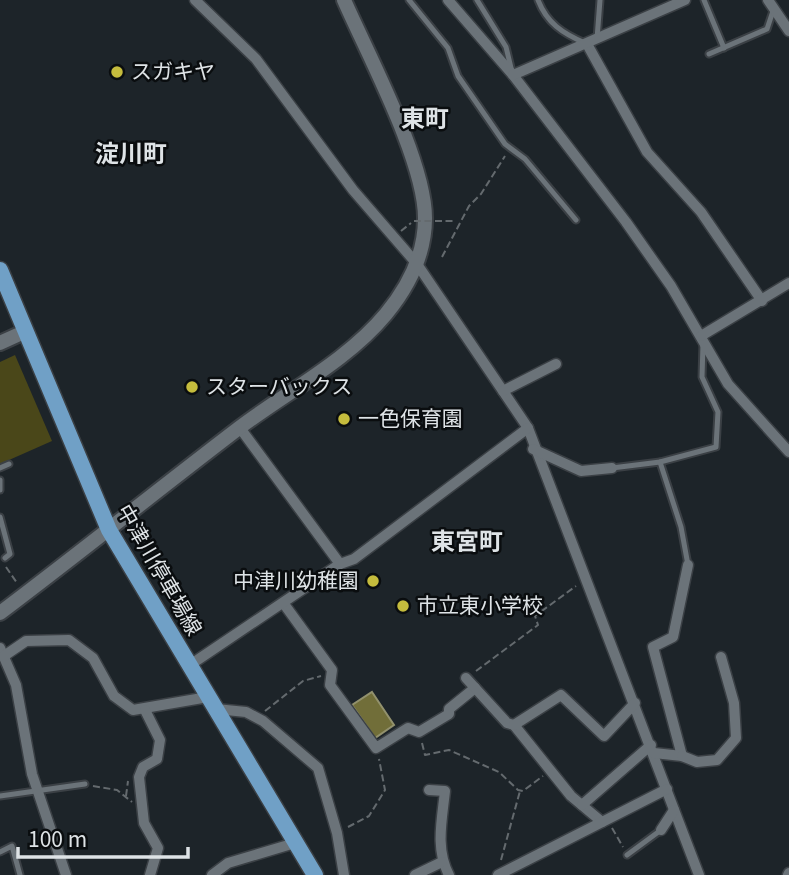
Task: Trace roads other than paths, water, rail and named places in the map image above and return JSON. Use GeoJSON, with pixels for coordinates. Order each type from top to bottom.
{"type":"FeatureCollection","features":[{"type":"Feature","properties":{"kind":"main road","name":"中津川停車場線"},"geometry":{"type":"LineString","coordinates":[[0,270],[109,530],[315,875]]}},
{"type":"Feature","properties":{"kind":"street"},"geometry":{"type":"LineString","coordinates":[[195,0],[256,59],[353,190],[417,264],[528,428],[533,449],[635,704],[699,875]]}},
{"type":"Feature","properties":{"kind":"street"},"geometry":{"type":"LineString","coordinates":[[0,613],[240,428],[371,332],[403,292],[417,264],[425,215],[421,187],[409,149],[344,0]]}},
{"type":"Feature","properties":{"kind":"street"},"geometry":{"type":"LineString","coordinates":[[448,0],[513,75],[626,222],[702,338],[728,384],[789,453]]}},
{"type":"Feature","properties":{"kind":"street"},"geometry":{"type":"LineString","coordinates":[[513,75],[685,0]]}},
{"type":"Feature","properties":{"kind":"street"},"geometry":{"type":"LineString","coordinates":[[768,0],[789,31]]}},
{"type":"Feature","properties":{"kind":"street"},"geometry":{"type":"LineString","coordinates":[[592,42],[647,152],[701,212],[762,301]]}},
{"type":"Feature","properties":{"kind":"street"},"geometry":{"type":"LineString","coordinates":[[702,338],[789,283]]}},
{"type":"Feature","properties":{"kind":"street"},"geometry":{"type":"LineString","coordinates":[[0,343],[24,332]]}},
{"type":"Feature","properties":{"kind":"street"},"geometry":{"type":"LineString","coordinates":[[503,391],[556,364]]}},
{"type":"Feature","properties":{"kind":"street"},"geometry":{"type":"LineString","coordinates":[[240,428],[340,564]]}},
{"type":"Feature","properties":{"kind":"street"},"geometry":{"type":"LineString","coordinates":[[190,665],[340,564],[354,559],[528,428]]}},
{"type":"Feature","properties":{"kind":"street"},"geometry":{"type":"LineString","coordinates":[[533,449],[581,471],[612,468]]}},
{"type":"Feature","properties":{"kind":"street"},"geometry":{"type":"LineString","coordinates":[[681,757],[653,648],[673,637],[688,565]]}},
{"type":"Feature","properties":{"kind":"street"},"geometry":{"type":"LineString","coordinates":[[284,604],[332,670],[330,685],[376,748],[408,728],[419,732],[449,714],[449,709],[475,688]]}},
{"type":"Feature","properties":{"kind":"street"},"geometry":{"type":"LineString","coordinates":[[66,875],[38,791],[16,685],[2,652],[26,641],[69,640],[93,658],[114,696],[133,710],[145,710],[166,702],[212,704],[255,716],[318,768],[337,833],[344,875]]}},
{"type":"Feature","properties":{"kind":"street"},"geometry":{"type":"LineString","coordinates":[[652,749],[697,762],[717,760],[736,738],[734,703],[721,657]]}},
{"type":"Feature","properties":{"kind":"street"},"geometry":{"type":"LineString","coordinates":[[466,678],[507,723],[514,725],[571,796],[604,821]]}},
{"type":"Feature","properties":{"kind":"street"},"geometry":{"type":"LineString","coordinates":[[514,725],[561,695],[604,736],[635,704]]}},
{"type":"Feature","properties":{"kind":"street"},"geometry":{"type":"LineString","coordinates":[[145,710],[160,740],[157,759],[142,767],[139,777],[144,823],[158,848],[150,875]]}},
{"type":"Feature","properties":{"kind":"street"},"geometry":{"type":"LineString","coordinates":[[582,805],[652,749]]}},
{"type":"Feature","properties":{"kind":"street"},"geometry":{"type":"LineString","coordinates":[[498,875],[667,789]]}},
{"type":"Feature","properties":{"kind":"street"},"geometry":{"type":"LineString","coordinates":[[429,790],[445,791],[440,847],[442,862],[449,875]]}},
{"type":"Feature","properties":{"kind":"street"},"geometry":{"type":"LineString","coordinates":[[661,830],[674,810]]}},
{"type":"Feature","properties":{"kind":"street"},"geometry":{"type":"LineString","coordinates":[[212,875],[228,863],[295,843]]}},
{"type":"Feature","properties":{"kind":"street"},"geometry":{"type":"LineString","coordinates":[[415,875],[442,862]]}},
{"type":"Feature","properties":{"kind":"lane"},"geometry":{"type":"LineString","coordinates":[[409,0],[447,48],[458,76],[509,148],[525,159],[576,220]]}},
{"type":"Feature","properties":{"kind":"lane"},"geometry":{"type":"LineString","coordinates":[[477,0],[506,47],[513,75]]}},
{"type":"Feature","properties":{"kind":"lane"},"geometry":{"type":"LineString","coordinates":[[538,0],[545,17],[566,35],[592,42],[600,0]]}},
{"type":"Feature","properties":{"kind":"lane"},"geometry":{"type":"LineString","coordinates":[[704,0],[724,48]]}},
{"type":"Feature","properties":{"kind":"lane"},"geometry":{"type":"LineString","coordinates":[[709,54],[767,29],[773,11]]}},
{"type":"Feature","properties":{"kind":"lane"},"geometry":{"type":"LineString","coordinates":[[612,468],[660,461],[716,447],[718,412],[702,377],[702,338]]}},
{"type":"Feature","properties":{"kind":"lane"},"geometry":{"type":"LineString","coordinates":[[660,461],[681,527],[688,565]]}},
{"type":"Feature","properties":{"kind":"lane"},"geometry":{"type":"LineString","coordinates":[[0,468],[9,464]]}},
{"type":"Feature","properties":{"kind":"lane"},"geometry":{"type":"LineString","coordinates":[[0,481],[0,490]]}},
{"type":"Feature","properties":{"kind":"lane"},"geometry":{"type":"LineString","coordinates":[[0,517],[10,554],[5,558]]}},
{"type":"Feature","properties":{"kind":"lane"},"geometry":{"type":"LineString","coordinates":[[0,796],[85,784]]}},
{"type":"Feature","properties":{"kind":"lane"},"geometry":{"type":"LineString","coordinates":[[626,855],[661,830]]}},
{"type":"Feature","properties":{"kind":"lane"},"geometry":{"type":"LineString","coordinates":[[0,852],[12,846],[20,875]]}},
{"type":"Feature","properties":{"kind":"place","name":"スガキヤ"},"geometry":{"type":"Point","coordinates":[117,72]}},
{"type":"Feature","properties":{"kind":"place","name":"スターバックス"},"geometry":{"type":"Point","coordinates":[192,387]}},
{"type":"Feature","properties":{"kind":"place","name":"一色保育園"},"geometry":{"type":"Point","coordinates":[344,419]}},
{"type":"Feature","properties":{"kind":"place","name":"中津川幼稚園"},"geometry":{"type":"Point","coordinates":[373,581]}},
{"type":"Feature","properties":{"kind":"place","name":"市立東小学校"},"geometry":{"type":"Point","coordinates":[403,606]}},
{"type":"Feature","properties":{"kind":"district","name":"東町"},"geometry":{"type":"Point","coordinates":[425,119]}},
{"type":"Feature","properties":{"kind":"district","name":"淀川町"},"geometry":{"type":"Point","coordinates":[131,154]}},
{"type":"Feature","properties":{"kind":"district","name":"東宮町"},"geometry":{"type":"Point","coordinates":[467,542]}}]}
